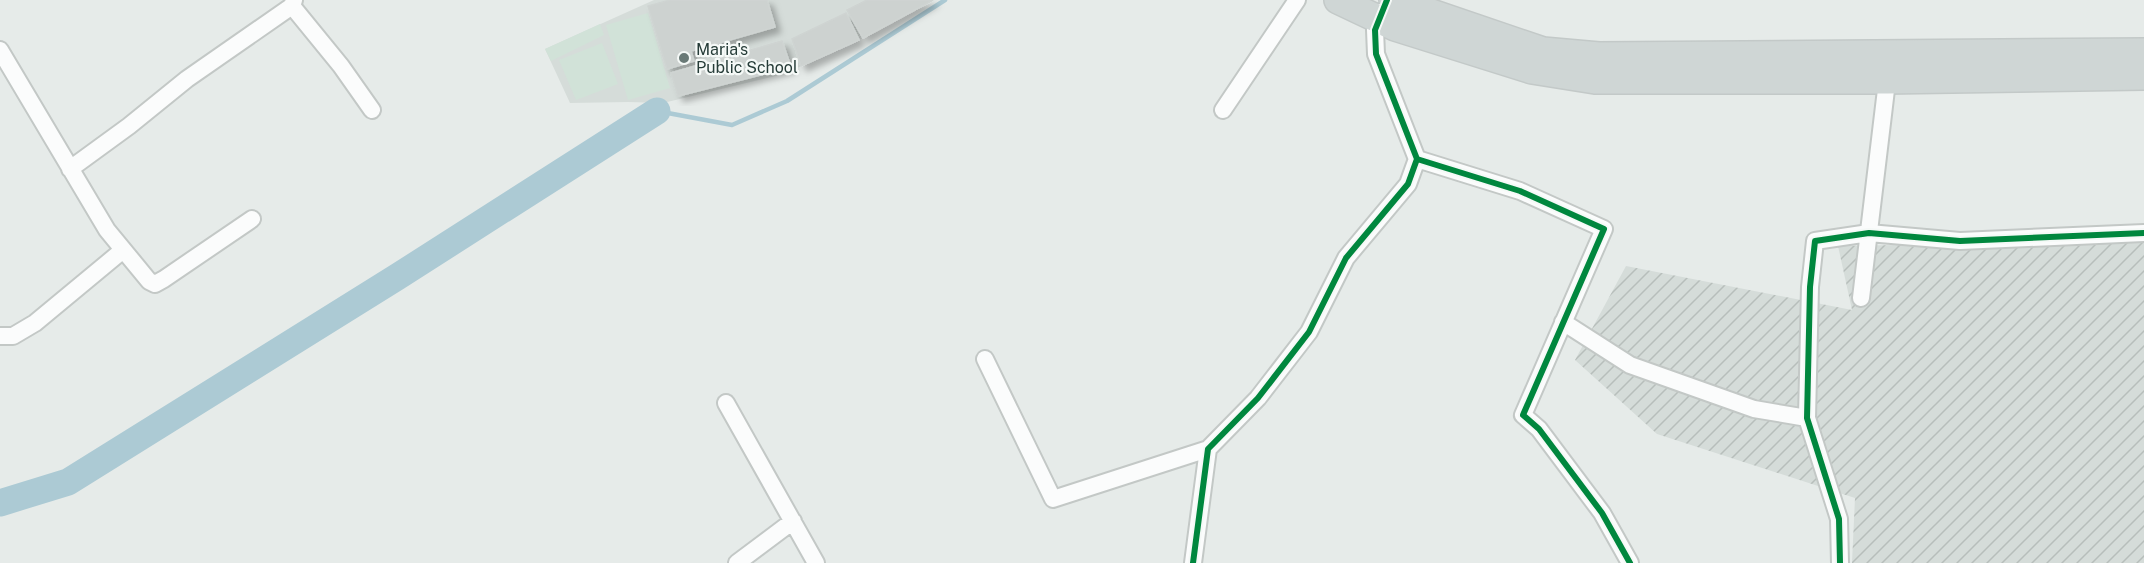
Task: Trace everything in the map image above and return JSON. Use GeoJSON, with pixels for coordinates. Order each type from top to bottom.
{"type":"FeatureCollection","features":[{"type":"Feature","properties":{"kind":"main road"},"geometry":{"type":"LineString","coordinates":[[1338,0],[1386,6],[1395,27],[1532,70],[1596,80],[1889,67],[2144,52]]}},
{"type":"Feature","properties":{"kind":"main road"},"geometry":{"type":"LineString","coordinates":[[1889,67],[2144,76]]}},
{"type":"Feature","properties":{"kind":"street"},"geometry":{"type":"LineString","coordinates":[[1223,110],[1297,0]]}},
{"type":"Feature","properties":{"kind":"street"},"geometry":{"type":"LineString","coordinates":[[70,169],[129,126],[187,79],[293,3],[372,110]]}},
{"type":"Feature","properties":{"kind":"street"},"geometry":{"type":"LineString","coordinates":[[985,359],[1053,499],[1208,449],[1258,398],[1309,332],[1346,258],[1408,184],[1417,159],[1376,54],[1375,30],[1386,6]]}},
{"type":"Feature","properties":{"kind":"street"},"geometry":{"type":"LineString","coordinates":[[0,50],[107,230],[149,281],[155,284],[252,219]]}},
{"type":"Feature","properties":{"kind":"street"},"geometry":{"type":"LineString","coordinates":[[1861,298],[1889,67]]}},
{"type":"Feature","properties":{"kind":"street"},"geometry":{"type":"LineString","coordinates":[[1417,159],[1520,191],[1604,230],[1523,415],[1539,429],[1602,513],[1630,563]]}},
{"type":"Feature","properties":{"kind":"street"},"geometry":{"type":"LineString","coordinates":[[1840,563],[1839,519],[1807,418],[1810,287],[1815,241],[1869,233],[1960,241],[2144,233]]}},
{"type":"Feature","properties":{"kind":"street"},"geometry":{"type":"LineString","coordinates":[[0,336],[13,336],[35,323],[123,250]]}},
{"type":"Feature","properties":{"kind":"street"},"geometry":{"type":"LineString","coordinates":[[1563,322],[1630,365],[1754,409],[1807,418]]}},
{"type":"Feature","properties":{"kind":"street"},"geometry":{"type":"LineString","coordinates":[[726,403],[816,563]]}},
{"type":"Feature","properties":{"kind":"street"},"geometry":{"type":"LineString","coordinates":[[1193,563],[1208,449]]}},
{"type":"Feature","properties":{"kind":"street"},"geometry":{"type":"LineString","coordinates":[[737,563],[793,521]]}},
{"type":"Feature","properties":{"kind":"shaded area","name":"Maria's Public School"},"geometry":{"type":"Polygon","coordinates":[[[654,0],[934,0],[865,37],[784,74],[663,103],[570,103],[545,49],[654,0]]]}},
{"type":"Feature","properties":{"kind":"shaded area"},"geometry":{"type":"Polygon","coordinates":[[[2144,241],[2144,563],[1852,563],[1855,498],[1657,434],[1575,360],[1626,266],[1852,310],[1838,246],[2144,241]]]}},
{"type":"Feature","properties":{"kind":"green space"},"geometry":{"type":"Polygon","coordinates":[[[648,13],[670,88],[628,100],[606,25],[648,13]]]}},
{"type":"Feature","properties":{"kind":"green space"},"geometry":{"type":"Polygon","coordinates":[[[600,24],[604,35],[551,61],[545,49],[600,24]]]}},
{"type":"Feature","properties":{"kind":"green space"},"geometry":{"type":"Polygon","coordinates":[[[602,43],[618,84],[576,100],[559,60],[602,43]]]}},
{"type":"Feature","properties":{"kind":"building"},"geometry":{"type":"Polygon","coordinates":[[[670,0],[767,0],[775,27],[691,51],[694,61],[667,69],[648,6],[670,0]]]}},
{"type":"Feature","properties":{"kind":"building"},"geometry":{"type":"Polygon","coordinates":[[[867,0],[933,0],[863,38],[847,10],[867,0]]]}},
{"type":"Feature","properties":{"kind":"building"},"geometry":{"type":"Polygon","coordinates":[[[846,13],[859,40],[801,66],[792,39],[846,13]]]}},
{"type":"Feature","properties":{"kind":"building"},"geometry":{"type":"Polygon","coordinates":[[[782,41],[791,67],[678,96],[671,73],[782,41]]]}},
{"type":"Feature","properties":{"kind":"waterway"},"geometry":{"type":"LineString","coordinates":[[657,111],[732,125],[787,101],[945,0]]}},
{"type":"Feature","properties":{"kind":"waterway"},"geometry":{"type":"LineString","coordinates":[[0,503],[68,482],[397,277],[657,111]]}},
{"type":"Feature","properties":{"kind":"cycle path"},"geometry":{"type":"LineString","coordinates":[[1193,563],[1208,449],[1258,398],[1309,332],[1346,258],[1408,184],[1417,159],[1376,54],[1375,30],[1387,0]]}},
{"type":"Feature","properties":{"kind":"cycle path"},"geometry":{"type":"LineString","coordinates":[[1417,159],[1520,191],[1604,229],[1523,415],[1539,429],[1602,513],[1630,563]]}},
{"type":"Feature","properties":{"kind":"cycle path"},"geometry":{"type":"LineString","coordinates":[[1840,563],[1839,519],[1807,418],[1810,287],[1815,241],[1869,233],[1960,241],[2144,233]]}},
{"type":"Feature","properties":{"kind":"place","name":"Maria's Public School"},"geometry":{"type":"Point","coordinates":[684,58]}}]}
